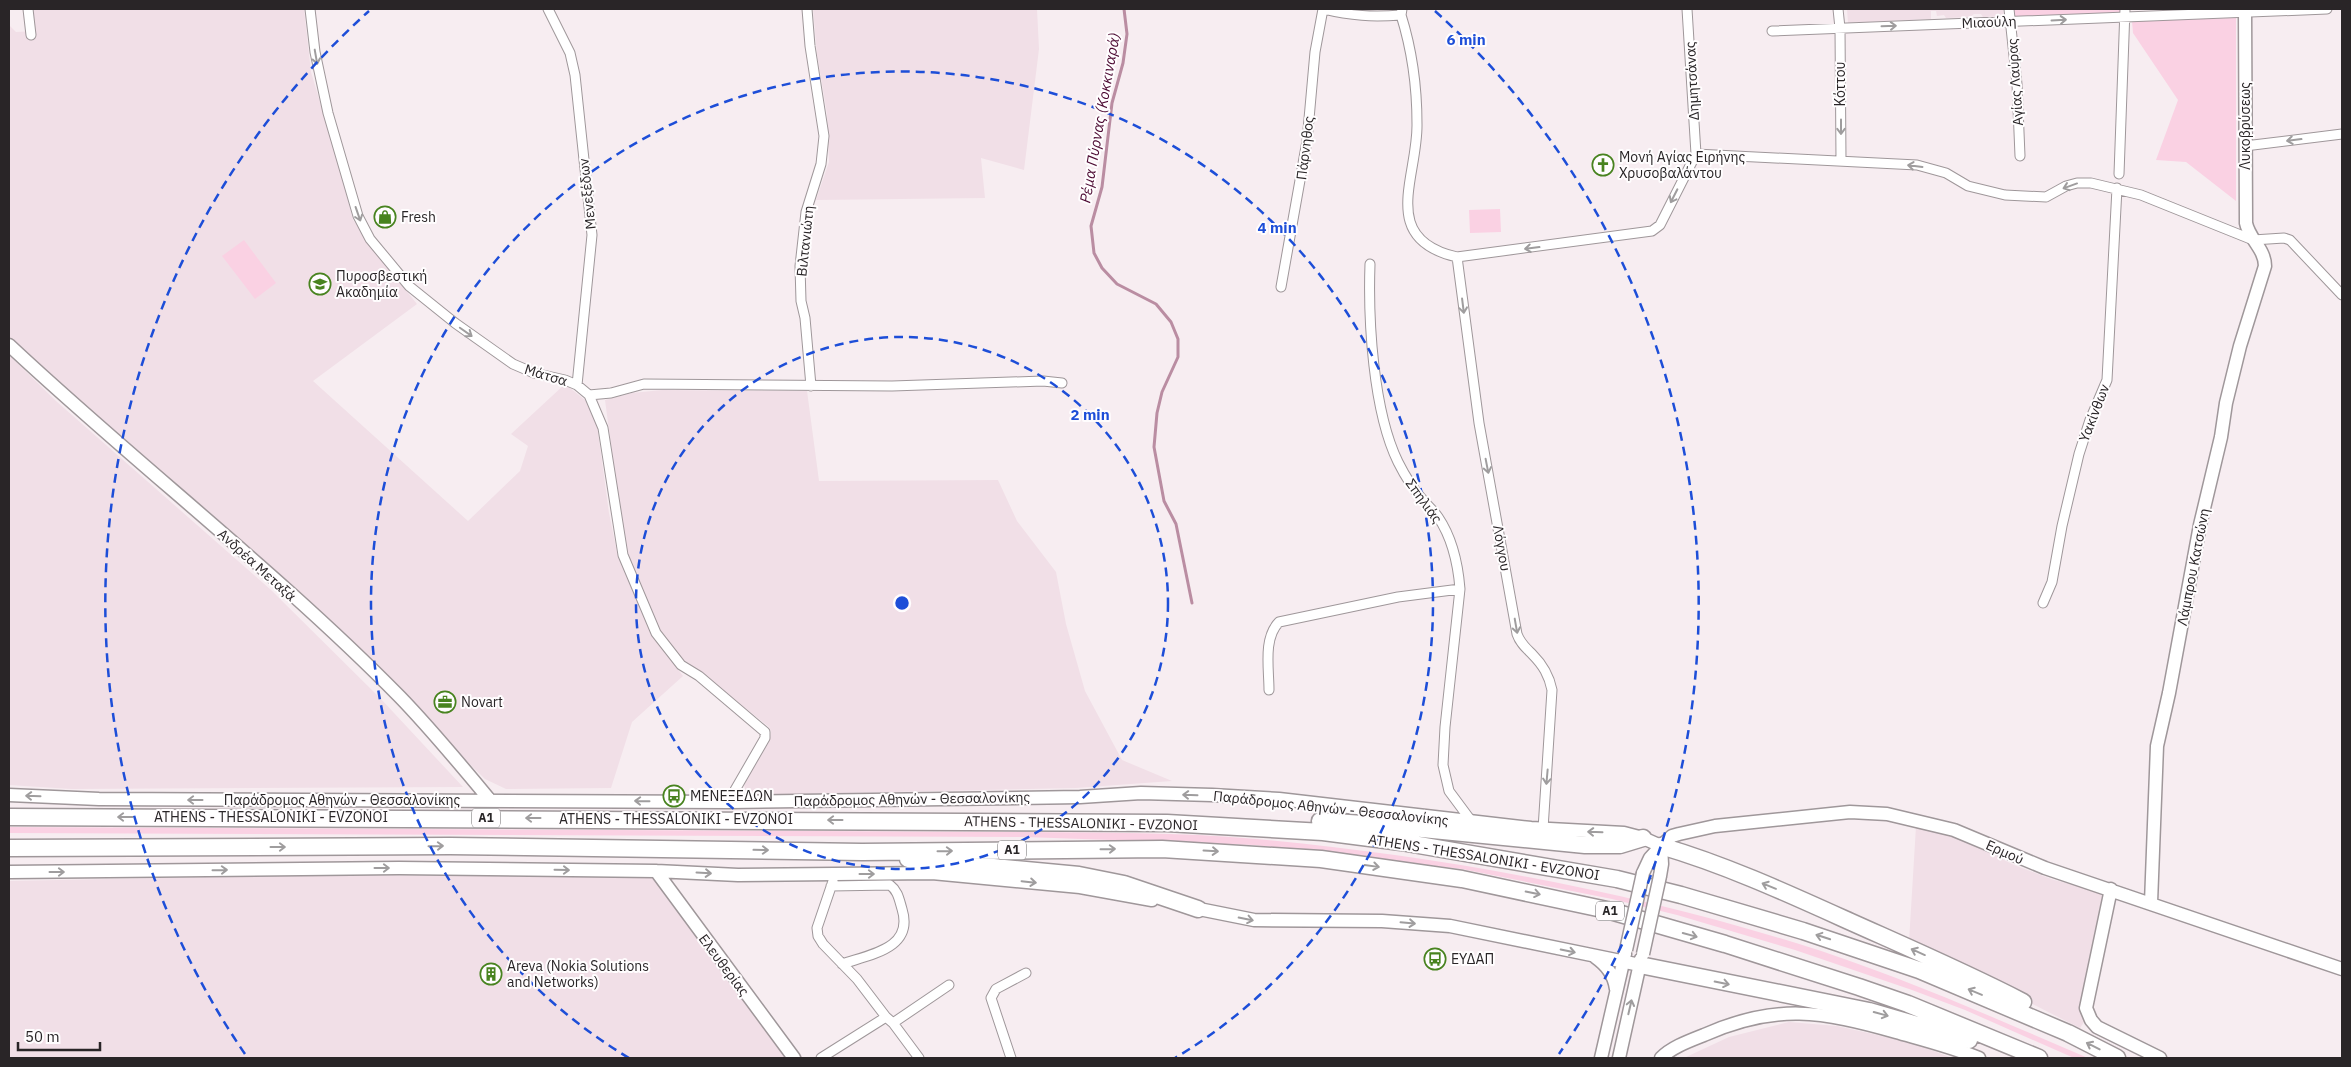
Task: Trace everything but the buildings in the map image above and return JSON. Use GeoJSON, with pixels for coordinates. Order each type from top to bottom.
{"type":"FeatureCollection","features":[{"type":"Feature","properties":{"kind":"highway","name":"ATHENS - THESSALONIKI - EVZONOI"},"geometry":{"type":"LineString","coordinates":[[11,817],[1167,822],[1323,832],[1401,842],[1617,879],[1736,910],[1871,953],[1972,991],[2068,1033],[2117,1058]]}},
{"type":"Feature","properties":{"kind":"highway"},"geometry":{"type":"LineString","coordinates":[[1227,827],[1254,821],[1322,821],[1585,845],[1620,845],[1643,838]]}},
{"type":"Feature","properties":{"kind":"highway","name":"ATHENS - THESSALONIKI - EVZONOI"},"geometry":{"type":"LineString","coordinates":[[12,848],[450,846],[862,852],[1162,849],[1321,859],[1462,879],[1607,910],[1753,953],[1908,1004],[2039,1058]]}},
{"type":"Feature","properties":{"kind":"highway"},"geometry":{"type":"LineString","coordinates":[[1661,846],[1697,856],[1791,895],[1980,980],[2026,1004],[2068,1033]]}},
{"type":"Feature","properties":{"kind":"highway"},"geometry":{"type":"LineString","coordinates":[[862,852],[926,862],[1079,875],[1124,884],[1198,909]]}},
{"type":"Feature","properties":{"kind":"highway"},"geometry":{"type":"LineString","coordinates":[[1641,959],[1869,1011],[2032,1058]]}},
{"type":"Feature","properties":{"kind":"street"},"geometry":{"type":"LineString","coordinates":[[28,9],[31,35]]}},
{"type":"Feature","properties":{"kind":"street","name":"Μάτσα"},"geometry":{"type":"LineString","coordinates":[[310,9],[315,52],[328,113],[356,209],[362,227],[370,239],[409,286],[454,323],[522,368],[577,385],[589,395],[603,428],[623,555],[656,633],[681,665],[699,676],[765,732],[765,738],[735,790],[731,802]]}},
{"type":"Feature","properties":{"kind":"street","name":"Μενεξέδων"},"geometry":{"type":"LineString","coordinates":[[548,9],[570,53],[575,75],[584,164],[592,216],[592,235],[577,385]]}},
{"type":"Feature","properties":{"kind":"street","name":"Βιλτανιώτη"},"geometry":{"type":"LineString","coordinates":[[807,9],[810,46],[824,136],[821,164],[806,212],[800,266],[801,301],[805,318],[811,386]]}},
{"type":"Feature","properties":{"kind":"street"},"geometry":{"type":"LineString","coordinates":[[1323,9],[1357,16],[1402,12],[1414,71],[1417,111],[1417,127],[1407,195],[1408,218],[1413,228],[1426,244],[1445,254],[1457,257],[1652,231],[1660,225],[1696,154],[1841,160],[1925,167],[1946,173],[1968,186],[2005,195],[2046,197],[2077,183],[2091,183],[2118,188],[2141,195],[2253,240],[2284,238],[2290,240],[2342,295]]}},
{"type":"Feature","properties":{"kind":"street","name":"Πάρνηθος"},"geometry":{"type":"LineString","coordinates":[[1282,287],[1307,141],[1315,52],[1323,9]]}},
{"type":"Feature","properties":{"kind":"street","name":"Δημητσάνας"},"geometry":{"type":"LineString","coordinates":[[1687,9],[1696,154]]}},
{"type":"Feature","properties":{"kind":"street","name":"Κόττου"},"geometry":{"type":"LineString","coordinates":[[1838,9],[1840,28],[1841,160]]}},
{"type":"Feature","properties":{"kind":"street","name":"Αγίας Λαύρας"},"geometry":{"type":"LineString","coordinates":[[2009,9],[2017,84],[2020,156]]}},
{"type":"Feature","properties":{"kind":"street","name":"Μιαούλη"},"geometry":{"type":"LineString","coordinates":[[1772,32],[2010,22],[2125,13],[2327,9]]}},
{"type":"Feature","properties":{"kind":"street","name":"Λυκοβρύσεως"},"geometry":{"type":"LineString","coordinates":[[2245,10],[2246,223],[2247,232],[2253,240]]}},
{"type":"Feature","properties":{"kind":"street"},"geometry":{"type":"LineString","coordinates":[[2119,174],[2125,13]]}},
{"type":"Feature","properties":{"kind":"street"},"geometry":{"type":"LineString","coordinates":[[2245,146],[2342,134]]}},
{"type":"Feature","properties":{"kind":"street","name":"Υακίνθων"},"geometry":{"type":"LineString","coordinates":[[2043,603],[2052,582],[2062,526],[2079,454],[2090,420],[2108,380],[2118,188]]}},
{"type":"Feature","properties":{"kind":"street","name":"Λάμπρου Κατσώνη"},"geometry":{"type":"LineString","coordinates":[[2151,903],[2157,746],[2169,693],[2200,525],[2221,437],[2226,403],[2240,346],[2265,271],[2264,256],[2253,240]]}},
{"type":"Feature","properties":{"kind":"street","name":"Λόγγου"},"geometry":{"type":"LineString","coordinates":[[1457,257],[1477,413],[1517,634],[1519,640],[1543,666],[1549,677],[1552,690],[1542,829]]}},
{"type":"Feature","properties":{"kind":"street","name":"Σπηλιάς"},"geometry":{"type":"LineString","coordinates":[[1370,264],[1369,307],[1382,417],[1390,443],[1410,484],[1438,516],[1448,534],[1458,567],[1460,589],[1444,734],[1444,765],[1449,791],[1472,822]]}},
{"type":"Feature","properties":{"kind":"street","name":"Ανδρέα Μεταξά"},"geometry":{"type":"LineString","coordinates":[[9,346],[126,451],[272,577],[383,681],[436,736],[489,799]]}},
{"type":"Feature","properties":{"kind":"street"},"geometry":{"type":"LineString","coordinates":[[589,395],[611,393],[644,384],[811,386],[1043,381],[1062,383]]}},
{"type":"Feature","properties":{"kind":"street"},"geometry":{"type":"LineString","coordinates":[[1269,690],[1269,638],[1274,627],[1279,622],[1398,597],[1460,589]]}},
{"type":"Feature","properties":{"kind":"street","name":"Παράδρομος Αθηνών - Θεσσαλονίκης"},"geometry":{"type":"LineString","coordinates":[[9,795],[99,799],[461,801],[489,799],[731,802],[1080,797],[1141,793],[1212,795],[1279,800],[1542,829],[1624,833],[1643,838],[1661,846]]}},
{"type":"Feature","properties":{"kind":"street","name":"Ερμού"},"geometry":{"type":"LineString","coordinates":[[1661,846],[1672,836],[1715,826],[1850,812],[1887,814],[1954,830],[2016,858],[2342,969]]}},
{"type":"Feature","properties":{"kind":"street"},"geometry":{"type":"LineString","coordinates":[[1601,1058],[1643,873],[1650,858],[1661,846]]}},
{"type":"Feature","properties":{"kind":"street"},"geometry":{"type":"LineString","coordinates":[[1619,1058],[1660,876],[1662,864],[1661,846]]}},
{"type":"Feature","properties":{"kind":"street"},"geometry":{"type":"LineString","coordinates":[[9,872],[399,868],[656,870],[890,885],[896,890],[906,922],[901,937],[892,945],[842,964]]}},
{"type":"Feature","properties":{"kind":"street","name":"Ελευθερίας"},"geometry":{"type":"LineString","coordinates":[[656,870],[794,1058]]}},
{"type":"Feature","properties":{"kind":"street"},"geometry":{"type":"LineString","coordinates":[[833,880],[932,874],[1017,880],[1080,887],[1254,920],[1382,921],[1450,926],[1594,957],[1624,956],[1641,959]]}},
{"type":"Feature","properties":{"kind":"street"},"geometry":{"type":"LineString","coordinates":[[833,880],[818,928],[818,936],[842,964],[858,978],[919,1058]]}},
{"type":"Feature","properties":{"kind":"street"},"geometry":{"type":"LineString","coordinates":[[2111,889],[2086,1008],[2091,1020],[2097,1027],[2160,1058]]}},
{"type":"Feature","properties":{"kind":"street"},"geometry":{"type":"LineString","coordinates":[[1594,957],[1610,971],[1615,981],[1616,993]]}},
{"type":"Feature","properties":{"kind":"street"},"geometry":{"type":"LineString","coordinates":[[1011,1058],[991,998],[996,989],[1026,973]]}},
{"type":"Feature","properties":{"kind":"street"},"geometry":{"type":"LineString","coordinates":[[821,1058],[949,985]]}},
{"type":"Feature","properties":{"kind":"street"},"geometry":{"type":"LineString","coordinates":[[1661,1058],[1674,1048],[1734,1024],[1766,1014],[1812,1013],[1849,1019],[1938,1043],[1979,1058]]}},
{"type":"Feature","properties":{"kind":"shaded area"},"geometry":{"type":"Polygon","coordinates":[[[33,9],[304,9],[311,72],[341,172],[353,220],[417,304],[313,381],[468,521],[520,471],[528,446],[511,434],[565,384],[585,400],[597,424],[609,513],[617,552],[655,639],[683,676],[632,722],[611,788],[506,789],[485,779],[9,337],[9,25],[16,32],[35,31],[33,9]]]}},
{"type":"Feature","properties":{"kind":"shaded area"},"geometry":{"type":"Polygon","coordinates":[[[813,9],[1037,9],[1039,49],[1024,170],[981,158],[985,198],[816,200],[829,162],[827,114],[817,54],[813,9]]]}},
{"type":"Feature","properties":{"kind":"shaded area"},"geometry":{"type":"Polygon","coordinates":[[[1847,9],[2003,9],[2004,16],[1983,17],[1981,14],[1974,14],[1970,17],[1946,18],[1944,15],[1937,16],[1936,11],[1931,11],[1931,19],[1848,23],[1847,9]]]}},
{"type":"Feature","properties":{"kind":"shaded area"},"geometry":{"type":"Polygon","coordinates":[[[2013,9],[2120,9],[2120,14],[2014,18],[2013,9]]]}},
{"type":"Feature","properties":{"kind":"shaded area"},"geometry":{"type":"Polygon","coordinates":[[[2236,18],[2236,201],[2186,162],[2156,160],[2178,100],[2133,33],[2132,21],[2236,18]]]}},
{"type":"Feature","properties":{"kind":"shaded area"},"geometry":{"type":"Polygon","coordinates":[[[1500,209],[1501,232],[1470,233],[1469,210],[1500,209]]]}},
{"type":"Feature","properties":{"kind":"shaded area"},"geometry":{"type":"Polygon","coordinates":[[[244,240],[276,283],[255,299],[222,256],[244,240]]]}},
{"type":"Feature","properties":{"kind":"shaded area"},"geometry":{"type":"Polygon","coordinates":[[[9,355],[56,401],[271,590],[381,699],[463,787],[71,789],[9,785],[9,355]]]}},
{"type":"Feature","properties":{"kind":"shaded area"},"geometry":{"type":"Polygon","coordinates":[[[662,390],[807,391],[819,481],[998,480],[1017,521],[1056,572],[1066,624],[1085,691],[1122,760],[1172,781],[1076,788],[752,795],[746,792],[744,784],[769,742],[771,732],[769,727],[699,671],[683,664],[658,630],[633,572],[624,543],[605,400],[632,393],[662,390]]]}},
{"type":"Feature","properties":{"kind":"shaded area"},"geometry":{"type":"Polygon","coordinates":[[[1916,826],[1961,838],[2014,865],[2054,880],[2103,892],[2081,998],[2080,1011],[2084,1022],[2080,1028],[1909,942],[1916,826]]]}},
{"type":"Feature","properties":{"kind":"shaded area"},"geometry":{"type":"Polygon","coordinates":[[[9,827],[1111,833],[1227,837],[1325,846],[1461,865],[1529,877],[1663,906],[1730,924],[1796,943],[1870,968],[2088,1058],[2074,1058],[1965,1010],[1912,990],[1795,950],[1677,915],[1612,899],[1462,869],[1254,845],[1025,837],[9,833],[9,827]]]}},
{"type":"Feature","properties":{"kind":"shaded area"},"geometry":{"type":"Polygon","coordinates":[[[307,875],[669,877],[803,1058],[9,1058],[9,881],[307,875]]]}},
{"type":"Feature","properties":{"kind":"shaded area"},"geometry":{"type":"Polygon","coordinates":[[[1789,1022],[1837,1026],[1913,1043],[1952,1058],[1684,1058],[1729,1037],[1789,1022]]]}},
{"type":"Feature","properties":{"kind":"waterway","name":"Ρέμα Πύρνας (Κοκκιναρά)"},"geometry":{"type":"LineString","coordinates":[[1124,9],[1127,34],[1123,63],[1112,103],[1102,187],[1091,226],[1094,253],[1102,268],[1117,284],[1156,304],[1171,322],[1178,339],[1178,357],[1162,392],[1157,413],[1154,447],[1164,501],[1176,524],[1192,603]]}},
{"type":"Feature","properties":{"kind":"place","name":"Μονή Αγίας Ειρήνης Χρυσοβαλάντου"},"geometry":{"type":"Point","coordinates":[1603,165]}},
{"type":"Feature","properties":{"kind":"place","name":"Fresh"},"geometry":{"type":"Point","coordinates":[385,217]}},
{"type":"Feature","properties":{"kind":"place","name":"Πυροσβεστική Ακαδημία"},"geometry":{"type":"Point","coordinates":[320,284]}},
{"type":"Feature","properties":{"kind":"place","name":"Novart"},"geometry":{"type":"Point","coordinates":[445,702]}},
{"type":"Feature","properties":{"kind":"place","name":"ΜΕΝΕΞΕΔΩΝ"},"geometry":{"type":"Point","coordinates":[674,796]}},
{"type":"Feature","properties":{"kind":"place","name":"ΕΥΔΑΠ"},"geometry":{"type":"Point","coordinates":[1435,959]}},
{"type":"Feature","properties":{"kind":"place","name":"Areva (Nokia Solutions and Networks)"},"geometry":{"type":"Point","coordinates":[491,974]}}]}
